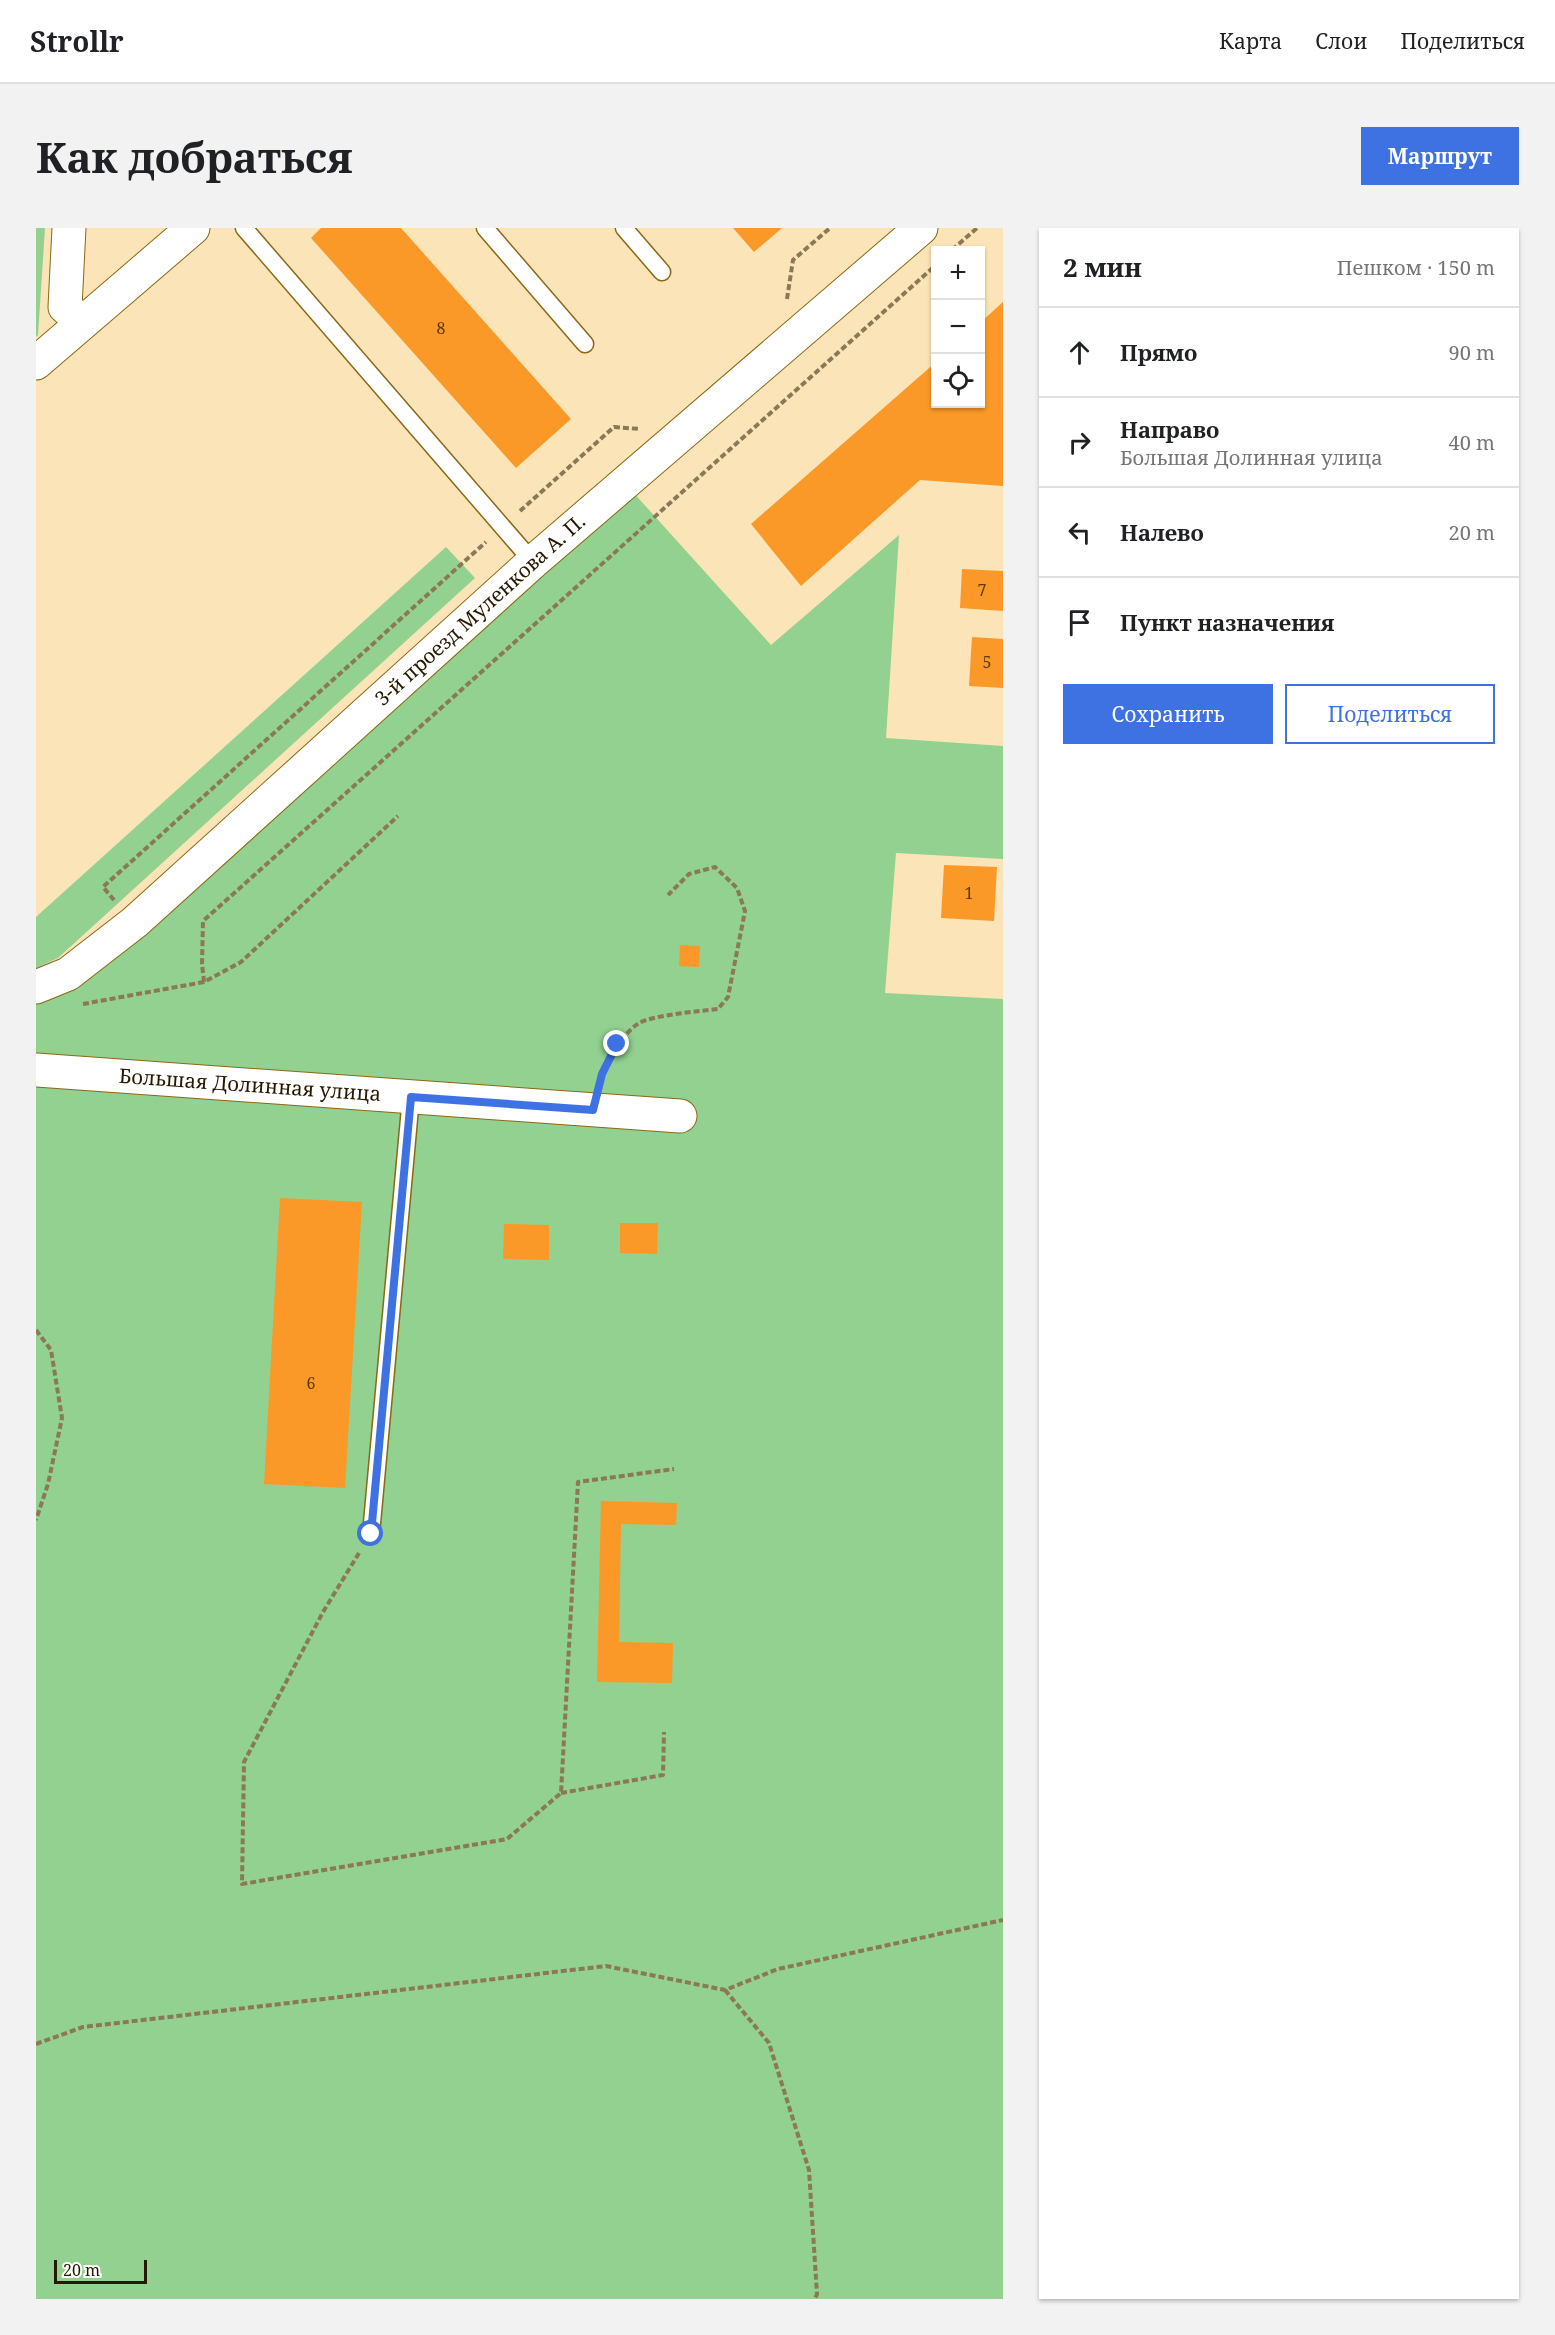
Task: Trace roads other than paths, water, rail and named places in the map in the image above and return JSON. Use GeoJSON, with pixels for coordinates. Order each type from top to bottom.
{"type":"FeatureCollection","features":[{"type":"Feature","properties":{"kind":"street"},"geometry":{"type":"LineString","coordinates":[[69,228],[64,307],[82,322]]}},
{"type":"Feature","properties":{"kind":"street"},"geometry":{"type":"LineString","coordinates":[[36,363],[193,228]]}},
{"type":"Feature","properties":{"kind":"street","name":"3-й проезд Муленкова А. П."},"geometry":{"type":"LineString","coordinates":[[36,987],[68,974],[135,922],[533,562],[921,228]]}},
{"type":"Feature","properties":{"kind":"street","name":"Большая Долинная улица"},"geometry":{"type":"LineString","coordinates":[[36,1070],[680,1116]]}},
{"type":"Feature","properties":{"kind":"lane"},"geometry":{"type":"LineString","coordinates":[[244,228],[533,562]]}},
{"type":"Feature","properties":{"kind":"lane"},"geometry":{"type":"LineString","coordinates":[[485,228],[585,344]]}},
{"type":"Feature","properties":{"kind":"lane"},"geometry":{"type":"LineString","coordinates":[[624,228],[662,272]]}},
{"type":"Feature","properties":{"kind":"lane"},"geometry":{"type":"LineString","coordinates":[[371,1534],[411,1097]]}}]}
